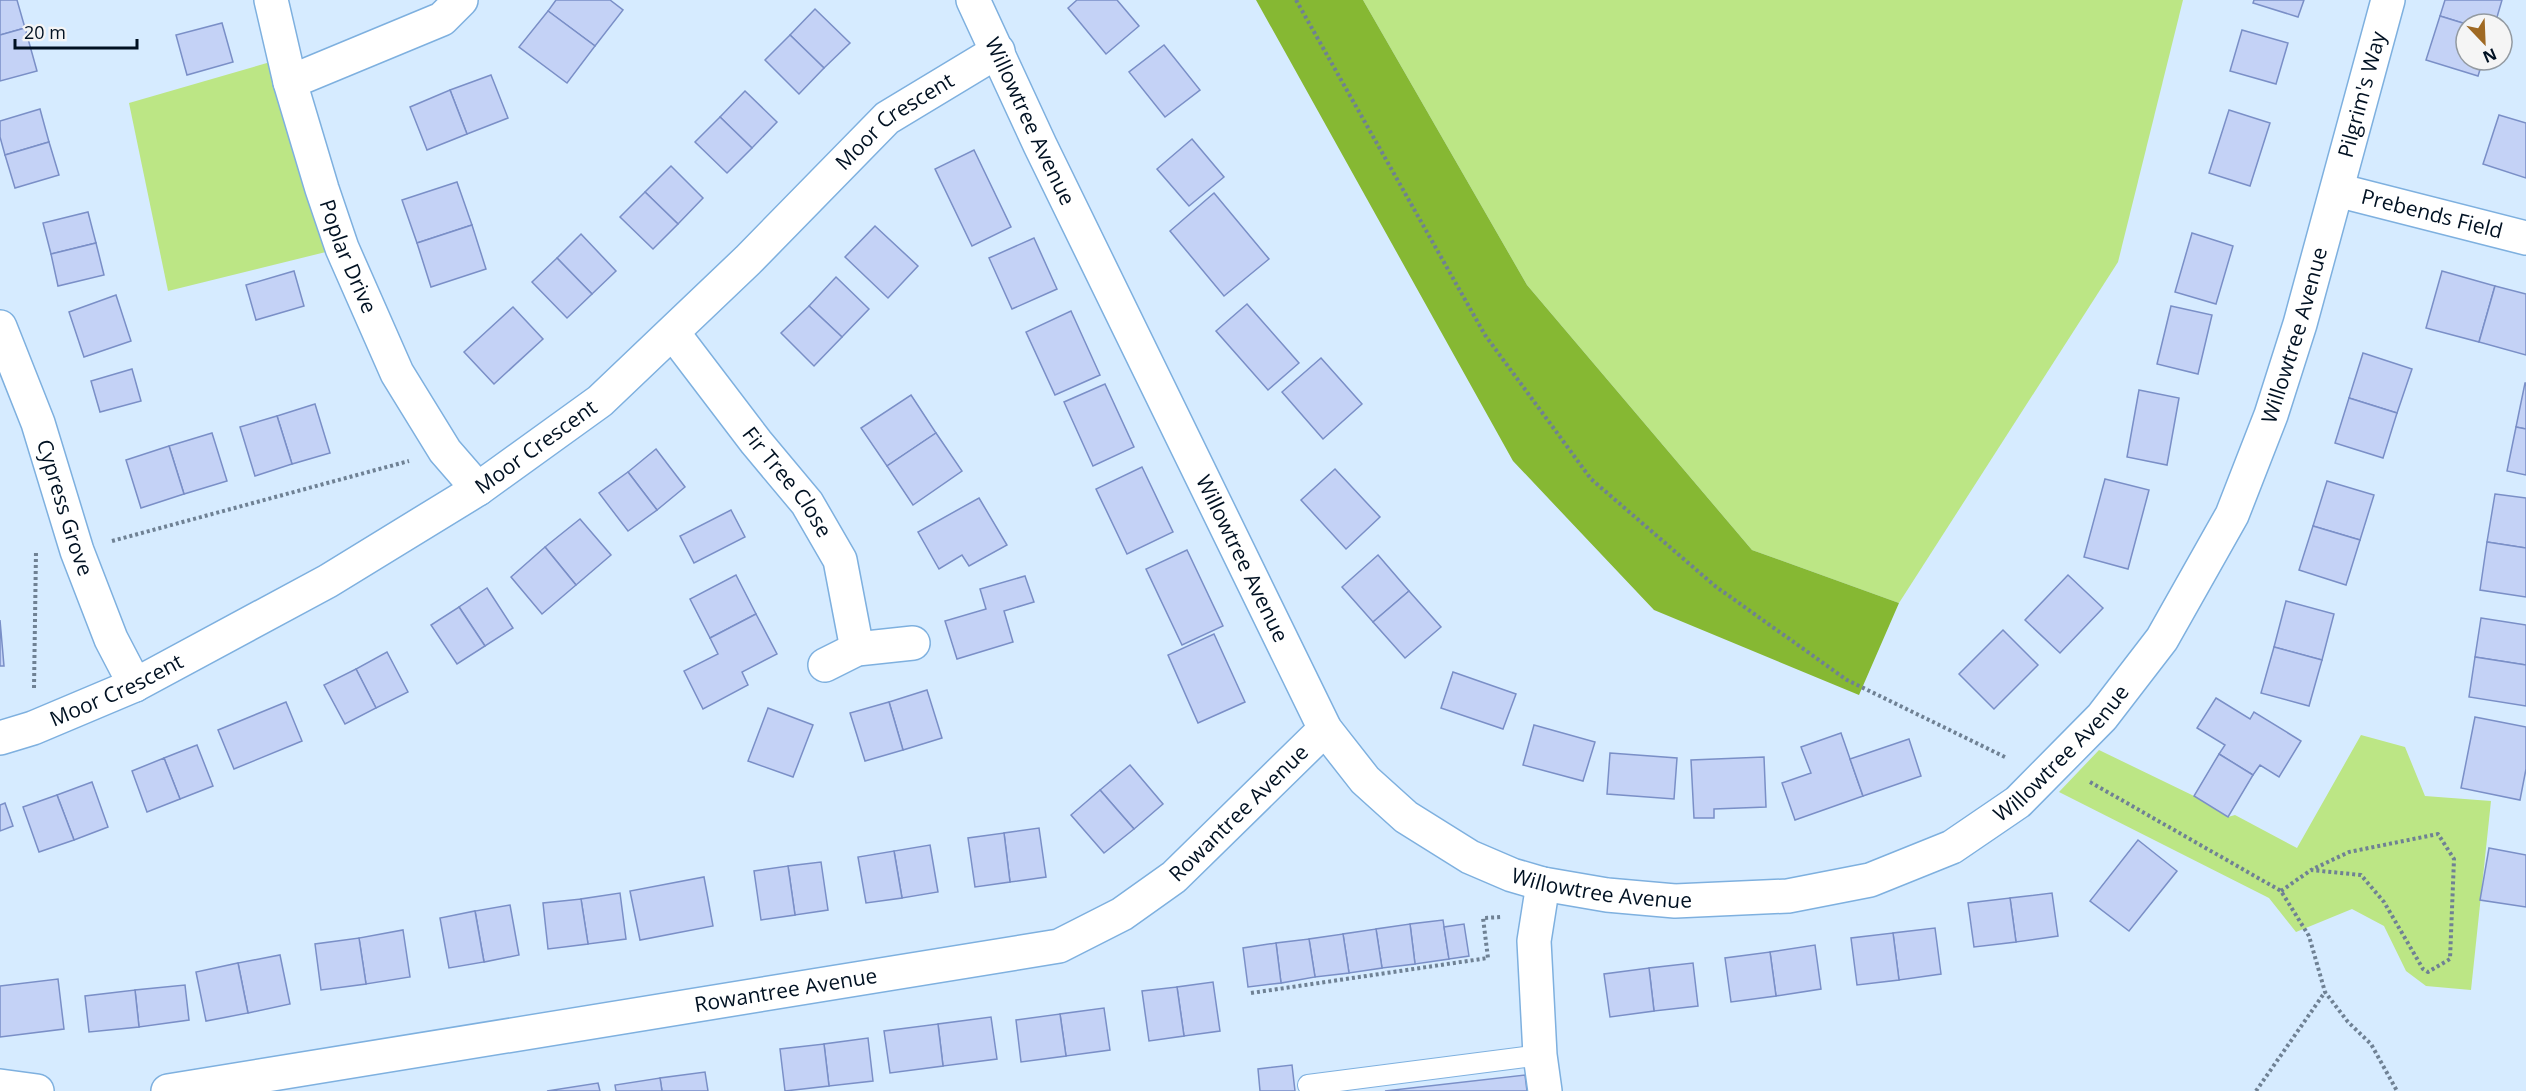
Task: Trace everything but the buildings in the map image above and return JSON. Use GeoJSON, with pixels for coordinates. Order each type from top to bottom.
{"type":"FeatureCollection","features":[{"type":"Feature","properties":{"kind":"street","name":"Poplar Drive"},"geometry":{"type":"LineString","coordinates":[[271,0],[290,82],[342,248],[398,373],[446,451],[478,489]]}},
{"type":"Feature","properties":{"kind":"street"},"geometry":{"type":"LineString","coordinates":[[290,82],[442,19],[461,0]]}},
{"type":"Feature","properties":{"kind":"street","name":"Willowtree Avenue"},"geometry":{"type":"LineString","coordinates":[[973,0],[1050,166],[1325,729],[1365,780],[1406,817],[1470,857],[1512,875],[1543,884],[1607,896],[1675,901],[1788,896],[1870,880],[1952,847],[2018,802],[2102,717],[2162,639],[2232,515],[2271,415],[2300,324],[2337,190]]}},
{"type":"Feature","properties":{"kind":"street","name":"Pilgrim's Way"},"geometry":{"type":"LineString","coordinates":[[2337,190],[2388,0]]}},
{"type":"Feature","properties":{"kind":"street","name":"Moor Crescent"},"geometry":{"type":"LineString","coordinates":[[0,738],[33,728],[135,685],[328,581],[478,489],[600,401],[673,333],[887,118],[998,51]]}},
{"type":"Feature","properties":{"kind":"street","name":"Prebends Field"},"geometry":{"type":"LineString","coordinates":[[2337,190],[2526,238]]}},
{"type":"Feature","properties":{"kind":"street","name":"Fir Tree Close"},"geometry":{"type":"LineString","coordinates":[[673,333],[756,442],[807,503],[840,560],[858,649]]}},
{"type":"Feature","properties":{"kind":"street","name":"Cypress Grove"},"geometry":{"type":"LineString","coordinates":[[4,347],[38,423],[77,551],[111,639],[135,685]]}},
{"type":"Feature","properties":{"kind":"street"},"geometry":{"type":"LineString","coordinates":[[825,665],[858,649],[913,643]]}},
{"type":"Feature","properties":{"kind":"street","name":"Rowantree Avenue"},"geometry":{"type":"LineString","coordinates":[[168,1091],[1059,946],[1122,914],[1174,877],[1325,729]]}},
{"type":"Feature","properties":{"kind":"street"},"geometry":{"type":"LineString","coordinates":[[1543,884],[1534,941],[1540,1055],[1545,1091]]}},
{"type":"Feature","properties":{"kind":"street"},"geometry":{"type":"LineString","coordinates":[[0,1086],[38,1091]]}},
{"type":"Feature","properties":{"kind":"lane"},"geometry":{"type":"LineString","coordinates":[[1308,1085],[1540,1055]]}},
{"type":"Feature","properties":{"kind":"path"},"geometry":{"type":"LineString","coordinates":[[1296,0],[1485,335],[1591,479],[1714,586],[1847,680],[2051,770],[2281,891],[2309,936],[2325,992],[2348,1022],[2371,1044],[2397,1091]]}},
{"type":"Feature","properties":{"kind":"path"},"geometry":{"type":"LineString","coordinates":[[77,551],[446,451]]}},
{"type":"Feature","properties":{"kind":"path"},"geometry":{"type":"LineString","coordinates":[[33,728],[36,540]]}},
{"type":"Feature","properties":{"kind":"path"},"geometry":{"type":"LineString","coordinates":[[2281,891],[2311,870],[2349,852],[2438,834],[2454,859],[2450,959],[2428,972],[2422,969],[2384,902],[2361,875],[2311,870]]}},
{"type":"Feature","properties":{"kind":"path"},"geometry":{"type":"LineString","coordinates":[[1251,993],[1488,958],[1483,918],[1498,917]]}},
{"type":"Feature","properties":{"kind":"path"},"geometry":{"type":"LineString","coordinates":[[2256,1091],[2325,992]]}},
{"type":"Feature","properties":{"kind":"green space"},"geometry":{"type":"Polygon","coordinates":[[[1256,0],[1363,0],[1527,285],[1752,550],[1899,603],[1859,695],[1654,610],[1513,461],[1256,0]]]}},
{"type":"Feature","properties":{"kind":"green space"},"geometry":{"type":"Polygon","coordinates":[[[1363,0],[2183,0],[2118,262],[1899,603],[1752,550],[1527,285],[1363,0]]]}},
{"type":"Feature","properties":{"kind":"green space"},"geometry":{"type":"Polygon","coordinates":[[[284,58],[342,248],[168,291],[129,103],[284,58]]]}},
{"type":"Feature","properties":{"kind":"green space"},"geometry":{"type":"Polygon","coordinates":[[[2361,735],[2405,747],[2425,796],[2491,801],[2471,990],[2426,986],[2406,971],[2384,926],[2352,909],[2296,932],[2269,898],[2059,792],[2099,750],[2194,796],[2228,817],[2235,815],[2297,848],[2361,735]]]}}]}
